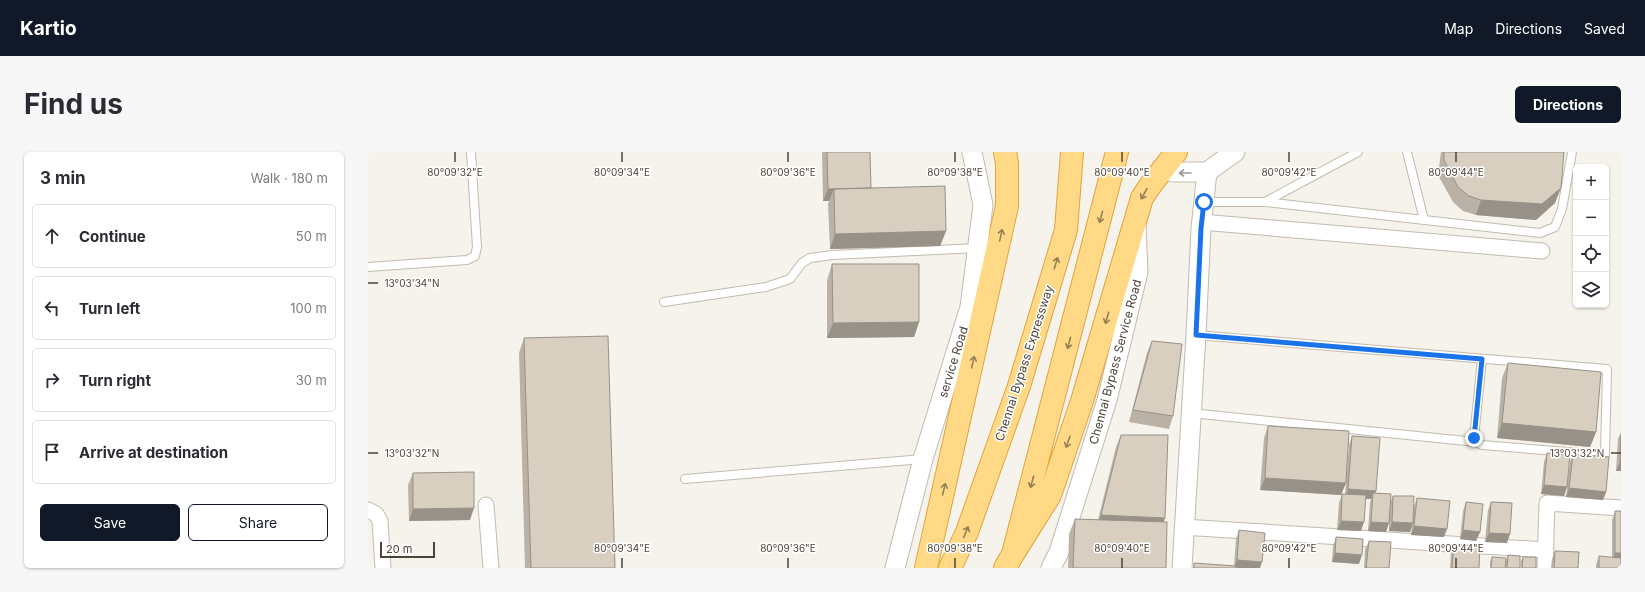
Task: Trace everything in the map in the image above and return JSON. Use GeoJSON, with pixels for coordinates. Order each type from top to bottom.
{"type":"FeatureCollection","features":[{"type":"Feature","properties":{"kind":"highway"},"geometry":{"type":"LineString","coordinates":[[926,568],[1007,206],[1007,163],[1005,152]]}},
{"type":"Feature","properties":{"kind":"highway","name":"Chennai Bypass Expressway"},"geometry":{"type":"LineString","coordinates":[[950,568],[967,532],[1019,386],[1066,230],[1072,152]]}},
{"type":"Feature","properties":{"kind":"highway"},"geometry":{"type":"LineString","coordinates":[[1009,561],[1117,152]]}},
{"type":"Feature","properties":{"kind":"highway"},"geometry":{"type":"LineString","coordinates":[[1009,561],[1050,494],[1082,401],[1142,198],[1148,187],[1170,161]]}},
{"type":"Feature","properties":{"kind":"street","name":"service Road"},"geometry":{"type":"LineString","coordinates":[[895,568],[923,459],[970,306],[983,205],[972,152]]}},
{"type":"Feature","properties":{"kind":"street"},"geometry":{"type":"LineString","coordinates":[[1170,161],[1173,172],[1207,172],[1235,152]]}},
{"type":"Feature","properties":{"kind":"street"},"geometry":{"type":"LineString","coordinates":[[1182,568],[1183,527],[1202,222],[1207,172]]}},
{"type":"Feature","properties":{"kind":"street","name":"Chennai Bypass Service Road"},"geometry":{"type":"LineString","coordinates":[[1051,568],[1059,552],[1109,393],[1138,272],[1136,220]]}},
{"type":"Feature","properties":{"kind":"street"},"geometry":{"type":"LineString","coordinates":[[1202,222],[1542,251]]}},
{"type":"Feature","properties":{"kind":"street"},"geometry":{"type":"LineString","coordinates":[[1545,568],[1547,503],[1621,508]]}},
{"type":"Feature","properties":{"kind":"street"},"geometry":{"type":"LineString","coordinates":[[486,505],[491,568]]}},
{"type":"Feature","properties":{"kind":"street"},"geometry":{"type":"LineString","coordinates":[[368,510],[376,514],[380,521],[383,568]]}},
{"type":"Feature","properties":{"kind":"street"},"geometry":{"type":"LineString","coordinates":[[1183,527],[1546,550]]}},
{"type":"Feature","properties":{"kind":"lane"},"geometry":{"type":"LineString","coordinates":[[368,267],[467,260],[475,256],[477,246],[471,152]]}},
{"type":"Feature","properties":{"kind":"lane"},"geometry":{"type":"LineString","coordinates":[[1265,202],[1358,152]]}},
{"type":"Feature","properties":{"kind":"lane"},"geometry":{"type":"LineString","coordinates":[[1407,152],[1424,220]]}},
{"type":"Feature","properties":{"kind":"lane"},"geometry":{"type":"LineString","coordinates":[[1204,202],[1265,202],[1540,233],[1555,227],[1562,210],[1572,152]]}},
{"type":"Feature","properties":{"kind":"lane"},"geometry":{"type":"LineString","coordinates":[[664,302],[766,287],[790,279],[802,263],[810,258],[832,255],[978,248]]}},
{"type":"Feature","properties":{"kind":"lane"},"geometry":{"type":"LineString","coordinates":[[1191,413],[1476,442],[1482,445],[1605,455],[1607,369],[1196,335]]}},
{"type":"Feature","properties":{"kind":"lane"},"geometry":{"type":"LineString","coordinates":[[1476,442],[1474,438],[1482,359]]}},
{"type":"Feature","properties":{"kind":"lane"},"geometry":{"type":"LineString","coordinates":[[685,479],[923,459]]}},
{"type":"Feature","properties":{"kind":"building"},"geometry":{"type":"Polygon","coordinates":[[[827,152],[870,152],[871,188],[828,189],[827,152]]]}},
{"type":"Feature","properties":{"kind":"building"},"geometry":{"type":"Polygon","coordinates":[[[1444,152],[1564,152],[1561,188],[1542,204],[1481,200],[1469,196],[1458,187],[1444,160],[1444,152]]]}},
{"type":"Feature","properties":{"kind":"building"},"geometry":{"type":"Polygon","coordinates":[[[945,186],[946,231],[835,234],[834,189],[945,186]]]}},
{"type":"Feature","properties":{"kind":"building"},"geometry":{"type":"Polygon","coordinates":[[[832,264],[919,264],[919,322],[833,323],[832,264]]]}},
{"type":"Feature","properties":{"kind":"building"},"geometry":{"type":"Polygon","coordinates":[[[608,336],[615,568],[531,568],[524,338],[608,336]]]}},
{"type":"Feature","properties":{"kind":"building"},"geometry":{"type":"Polygon","coordinates":[[[1152,341],[1182,344],[1173,416],[1133,410],[1152,341]]]}},
{"type":"Feature","properties":{"kind":"building"},"geometry":{"type":"Polygon","coordinates":[[[1508,363],[1601,372],[1596,432],[1502,423],[1508,363]]]}},
{"type":"Feature","properties":{"kind":"building"},"geometry":{"type":"Polygon","coordinates":[[[1268,426],[1349,431],[1346,483],[1265,478],[1268,426]]]}},
{"type":"Feature","properties":{"kind":"building"},"geometry":{"type":"Polygon","coordinates":[[[1121,435],[1168,435],[1165,518],[1101,515],[1121,435]]]}},
{"type":"Feature","properties":{"kind":"building"},"geometry":{"type":"Polygon","coordinates":[[[1352,436],[1380,438],[1376,491],[1348,489],[1352,436]]]}},
{"type":"Feature","properties":{"kind":"building"},"geometry":{"type":"Polygon","coordinates":[[[1621,436],[1621,462],[1620,462],[1621,436]]]}},
{"type":"Feature","properties":{"kind":"building"},"geometry":{"type":"Polygon","coordinates":[[[1547,453],[1570,455],[1567,487],[1544,485],[1547,453]]]}},
{"type":"Feature","properties":{"kind":"building"},"geometry":{"type":"Polygon","coordinates":[[[1573,454],[1609,457],[1606,492],[1569,488],[1573,454]]]}},
{"type":"Feature","properties":{"kind":"building"},"geometry":{"type":"Polygon","coordinates":[[[474,472],[474,508],[413,509],[413,473],[474,472]]]}},
{"type":"Feature","properties":{"kind":"building"},"geometry":{"type":"Polygon","coordinates":[[[1373,493],[1391,494],[1389,523],[1371,522],[1373,493]]]}},
{"type":"Feature","properties":{"kind":"building"},"geometry":{"type":"Polygon","coordinates":[[[1342,494],[1366,495],[1364,522],[1341,521],[1342,494]]]}},
{"type":"Feature","properties":{"kind":"building"},"geometry":{"type":"Polygon","coordinates":[[[1393,496],[1414,496],[1413,523],[1392,522],[1393,496]]]}},
{"type":"Feature","properties":{"kind":"building"},"geometry":{"type":"Polygon","coordinates":[[[1417,498],[1450,501],[1447,529],[1414,526],[1417,498]]]}},
{"type":"Feature","properties":{"kind":"building"},"geometry":{"type":"Polygon","coordinates":[[[1466,502],[1483,504],[1480,532],[1463,530],[1466,502]]]}},
{"type":"Feature","properties":{"kind":"building"},"geometry":{"type":"Polygon","coordinates":[[[1491,502],[1512,503],[1510,534],[1489,533],[1491,502]]]}},
{"type":"Feature","properties":{"kind":"building"},"geometry":{"type":"Polygon","coordinates":[[[1615,511],[1621,511],[1621,553],[1615,553],[1615,511]]]}},
{"type":"Feature","properties":{"kind":"building"},"geometry":{"type":"Polygon","coordinates":[[[1075,519],[1167,522],[1166,568],[1073,568],[1075,519]]]}},
{"type":"Feature","properties":{"kind":"building"},"geometry":{"type":"Polygon","coordinates":[[[1239,530],[1265,533],[1262,562],[1237,560],[1239,530]]]}},
{"type":"Feature","properties":{"kind":"building"},"geometry":{"type":"Polygon","coordinates":[[[1336,537],[1363,539],[1362,555],[1335,553],[1336,537]]]}},
{"type":"Feature","properties":{"kind":"building"},"geometry":{"type":"Polygon","coordinates":[[[1369,541],[1391,542],[1389,568],[1366,568],[1369,541]]]}},
{"type":"Feature","properties":{"kind":"building"},"geometry":{"type":"Polygon","coordinates":[[[1454,544],[1480,546],[1479,568],[1452,568],[1454,544]]]}},
{"type":"Feature","properties":{"kind":"building"},"geometry":{"type":"Polygon","coordinates":[[[1555,551],[1579,552],[1578,568],[1554,568],[1555,551]]]}},
{"type":"Feature","properties":{"kind":"building"},"geometry":{"type":"Polygon","coordinates":[[[1508,555],[1520,556],[1520,568],[1507,568],[1508,555]]]}},
{"type":"Feature","properties":{"kind":"building"},"geometry":{"type":"Polygon","coordinates":[[[1599,556],[1621,558],[1621,568],[1599,568],[1599,556]]]}},
{"type":"Feature","properties":{"kind":"building"},"geometry":{"type":"Polygon","coordinates":[[[1492,557],[1506,558],[1505,568],[1491,568],[1492,557]]]}},
{"type":"Feature","properties":{"kind":"building"},"geometry":{"type":"Polygon","coordinates":[[[1523,557],[1536,557],[1536,568],[1522,568],[1523,557]]]}},
{"type":"Feature","properties":{"kind":"building"},"geometry":{"type":"Polygon","coordinates":[[[1194,563],[1236,566],[1236,568],[1194,568],[1194,563]]]}},
{"type":"Feature","properties":{"kind":"route"},"geometry":{"type":"LineString","coordinates":[[1204,202],[1201,228],[1196,335],[1482,359],[1474,438]]}}]}
